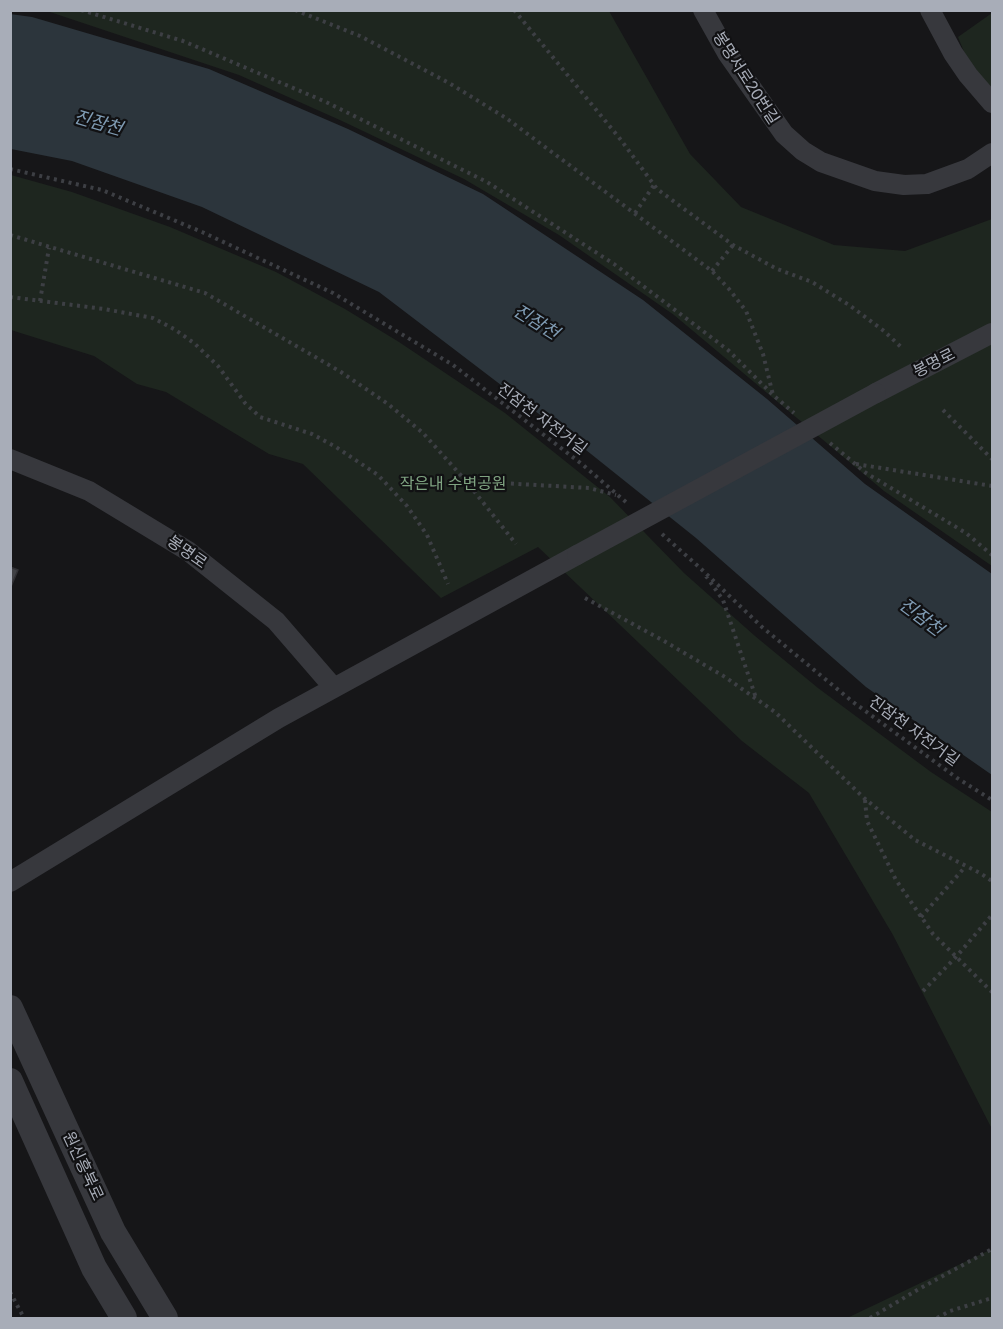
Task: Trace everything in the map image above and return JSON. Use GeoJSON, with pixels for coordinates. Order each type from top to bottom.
{"type":"FeatureCollection","features":[{"type":"Feature","properties":{"kind":"street","name":"봉명서로20번길"},"geometry":{"type":"LineString","coordinates":[[703,10],[727,53],[784,134],[803,151],[821,162],[875,181],[904,185],[927,184],[968,169],[993,153]]}},
{"type":"Feature","properties":{"kind":"street"},"geometry":{"type":"LineString","coordinates":[[930,10],[953,53],[968,75],[993,103]]}},
{"type":"Feature","properties":{"kind":"street","name":"봉명로"},"geometry":{"type":"LineString","coordinates":[[10,459],[90,491],[188,551],[276,621],[334,687],[876,393],[993,333]]}},
{"type":"Feature","properties":{"kind":"street"},"geometry":{"type":"LineString","coordinates":[[10,882],[279,718],[334,687]]}},
{"type":"Feature","properties":{"kind":"street","name":"원신흥북로"},"geometry":{"type":"LineString","coordinates":[[10,1008],[113,1232],[165,1318]]}},
{"type":"Feature","properties":{"kind":"street","name":"원신흥북로"},"geometry":{"type":"LineString","coordinates":[[10,1081],[94,1268],[124,1318]]}},
{"type":"Feature","properties":{"kind":"path"},"geometry":{"type":"LineString","coordinates":[[81,10],[183,41],[224,58],[326,102],[487,182],[614,264],[728,350],[773,395],[801,418]]}},
{"type":"Feature","properties":{"kind":"path"},"geometry":{"type":"LineString","coordinates":[[295,10],[360,36],[506,118],[712,272],[747,311],[763,354],[773,395]]}},
{"type":"Feature","properties":{"kind":"path"},"geometry":{"type":"LineString","coordinates":[[514,10],[621,140],[654,185],[734,245],[777,269],[812,282],[849,304],[901,347]]}},
{"type":"Feature","properties":{"kind":"path","name":"진잠천 자전거길"},"geometry":{"type":"LineString","coordinates":[[10,169],[102,190],[202,232],[333,293],[453,365],[583,465],[628,504]]}},
{"type":"Feature","properties":{"kind":"path"},"geometry":{"type":"LineString","coordinates":[[635,213],[654,185]]}},
{"type":"Feature","properties":{"kind":"path"},"geometry":{"type":"LineString","coordinates":[[10,235],[205,292],[341,372],[388,404],[423,433],[516,544]]}},
{"type":"Feature","properties":{"kind":"path"},"geometry":{"type":"LineString","coordinates":[[712,272],[734,245]]}},
{"type":"Feature","properties":{"kind":"path"},"geometry":{"type":"LineString","coordinates":[[40,301],[49,248]]}},
{"type":"Feature","properties":{"kind":"path"},"geometry":{"type":"LineString","coordinates":[[10,297],[153,318],[174,329],[218,366],[244,403],[260,417],[312,434],[378,475],[407,506],[427,535],[448,584]]}},
{"type":"Feature","properties":{"kind":"path"},"geometry":{"type":"LineString","coordinates":[[943,410],[991,456]]}},
{"type":"Feature","properties":{"kind":"path"},"geometry":{"type":"LineString","coordinates":[[828,441],[866,473],[966,532],[993,555]]}},
{"type":"Feature","properties":{"kind":"path"},"geometry":{"type":"LineString","coordinates":[[855,464],[993,486]]}},
{"type":"Feature","properties":{"kind":"path"},"geometry":{"type":"LineString","coordinates":[[466,482],[589,488],[619,496]]}},
{"type":"Feature","properties":{"kind":"path","name":"진잠천 자전거길"},"geometry":{"type":"LineString","coordinates":[[654,527],[762,627],[853,702],[957,778],[993,800]]}},
{"type":"Feature","properties":{"kind":"path"},"geometry":{"type":"LineString","coordinates":[[698,566],[723,600],[756,699]]}},
{"type":"Feature","properties":{"kind":"path"},"geometry":{"type":"LineString","coordinates":[[585,598],[674,646],[725,677],[775,712],[864,798],[915,840],[993,881]]}},
{"type":"Feature","properties":{"kind":"path"},"geometry":{"type":"LineString","coordinates":[[864,798],[867,821],[896,880],[933,934],[993,992]]}},
{"type":"Feature","properties":{"kind":"path"},"geometry":{"type":"LineString","coordinates":[[921,917],[965,867]]}},
{"type":"Feature","properties":{"kind":"path"},"geometry":{"type":"LineString","coordinates":[[922,991],[993,915]]}},
{"type":"Feature","properties":{"kind":"path"},"geometry":{"type":"LineString","coordinates":[[870,1318],[919,1288],[993,1249]]}},
{"type":"Feature","properties":{"kind":"path"},"geometry":{"type":"LineString","coordinates":[[10,1292],[24,1318]]}},
{"type":"Feature","properties":{"kind":"path"},"geometry":{"type":"LineString","coordinates":[[937,1318],[950,1311],[993,1298]]}},
{"type":"Feature","properties":{"kind":"green space"},"geometry":{"type":"Polygon","coordinates":[[[47,11],[609,11],[690,154],[741,207],[834,245],[905,251],[992,219],[992,566],[884,491],[674,315],[559,235],[464,179],[239,75],[47,11]]]}},
{"type":"Feature","properties":{"kind":"green space"},"geometry":{"type":"Polygon","coordinates":[[[992,13],[992,90],[967,59],[958,37],[992,13]]]}},
{"type":"Feature","properties":{"kind":"green space","name":"작은내 수변공원"},"geometry":{"type":"Polygon","coordinates":[[[11,175],[72,192],[170,227],[276,272],[345,309],[399,342],[505,413],[610,497],[684,573],[818,688],[931,772],[992,812],[992,1129],[893,935],[809,793],[742,741],[538,547],[441,598],[303,464],[269,454],[166,392],[137,384],[94,356],[11,330],[11,175]]]}},
{"type":"Feature","properties":{"kind":"green space"},"geometry":{"type":"Polygon","coordinates":[[[992,1249],[992,1318],[847,1318],[992,1249]]]}},
{"type":"Feature","properties":{"kind":"water","name":"진잠천"},"geometry":{"type":"Polygon","coordinates":[[[10,14],[32,17],[209,69],[348,129],[483,194],[643,300],[767,399],[865,484],[992,574],[992,775],[866,687],[696,538],[581,446],[379,292],[202,207],[72,161],[11,149],[10,14]]]}},
{"type":"Feature","properties":{"kind":"building"},"geometry":{"type":"Polygon","coordinates":[[[10,567],[18,570],[10,589],[10,567]]]}}]}
